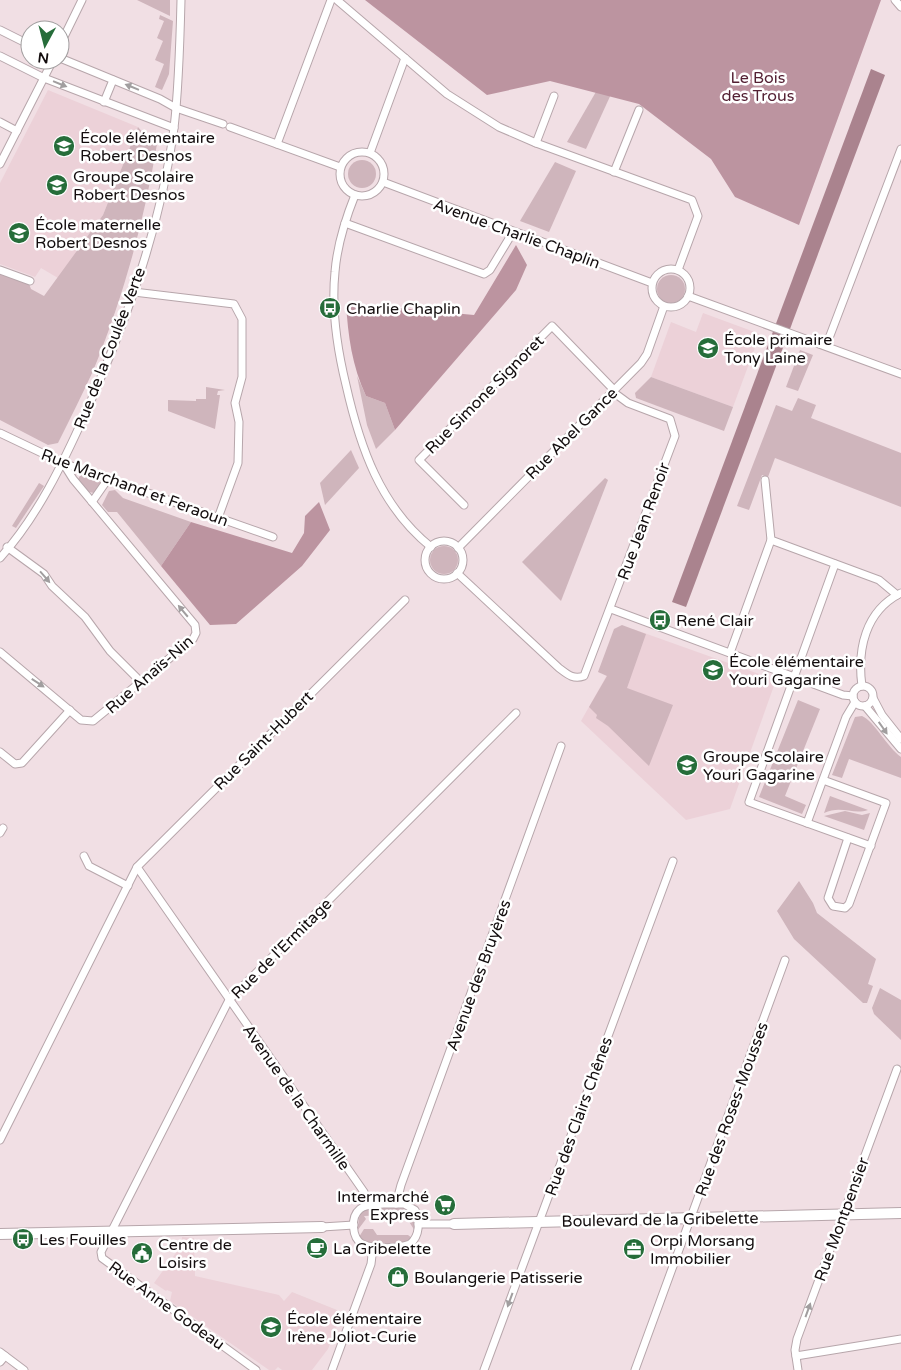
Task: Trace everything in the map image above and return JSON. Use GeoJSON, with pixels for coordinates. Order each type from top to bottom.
{"type":"FeatureCollection","features":[{"type":"Feature","properties":{"kind":"main road","name":"Boulevard de la Gribelette"},"geometry":{"type":"LineString","coordinates":[[454,1224],[901,1213]]}},
{"type":"Feature","properties":{"kind":"main road"},"geometry":{"type":"LineString","coordinates":[[0,1234],[322,1227]]}},
{"type":"Feature","properties":{"kind":"street"},"geometry":{"type":"LineString","coordinates":[[70,25],[82,0]]}},
{"type":"Feature","properties":{"kind":"street","name":"Rue de la Coulée Verte"},"geometry":{"type":"LineString","coordinates":[[0,558],[34,512],[62,463],[99,383],[134,292],[160,201],[174,128],[180,0]]}},
{"type":"Feature","properties":{"kind":"street"},"geometry":{"type":"LineString","coordinates":[[277,144],[331,0]]}},
{"type":"Feature","properties":{"kind":"street"},"geometry":{"type":"LineString","coordinates":[[337,0],[465,106],[499,127],[536,143],[692,200],[698,216],[678,270]]}},
{"type":"Feature","properties":{"kind":"street"},"geometry":{"type":"LineString","coordinates":[[895,0],[901,7]]}},
{"type":"Feature","properties":{"kind":"street"},"geometry":{"type":"LineString","coordinates":[[0,30],[20,40]]}},
{"type":"Feature","properties":{"kind":"street"},"geometry":{"type":"LineString","coordinates":[[0,56],[44,78],[174,128]]}},
{"type":"Feature","properties":{"kind":"street"},"geometry":{"type":"LineString","coordinates":[[370,153],[406,58]]}},
{"type":"Feature","properties":{"kind":"street"},"geometry":{"type":"LineString","coordinates":[[70,62],[160,99],[176,108],[223,124]]}},
{"type":"Feature","properties":{"kind":"street"},"geometry":{"type":"LineString","coordinates":[[0,164],[48,70]]}},
{"type":"Feature","properties":{"kind":"street"},"geometry":{"type":"LineString","coordinates":[[104,102],[113,80]]}},
{"type":"Feature","properties":{"kind":"street"},"geometry":{"type":"LineString","coordinates":[[536,143],[554,96]]}},
{"type":"Feature","properties":{"kind":"street"},"geometry":{"type":"LineString","coordinates":[[614,172],[639,110]]}},
{"type":"Feature","properties":{"kind":"street"},"geometry":{"type":"LineString","coordinates":[[0,122],[17,131]]}},
{"type":"Feature","properties":{"kind":"street"},"geometry":{"type":"LineString","coordinates":[[230,127],[340,167]]}},
{"type":"Feature","properties":{"kind":"street"},"geometry":{"type":"LineString","coordinates":[[826,346],[901,150]]}},
{"type":"Feature","properties":{"kind":"street"},"geometry":{"type":"LineString","coordinates":[[363,151],[370,153],[381,162],[384,168],[383,182],[374,192],[361,196],[355,195],[349,192],[340,181],[340,167],[349,156],[363,151]]}},
{"type":"Feature","properties":{"kind":"street","name":"Avenue Charlie Chaplin"},"geometry":{"type":"LineString","coordinates":[[383,182],[652,283]]}},
{"type":"Feature","properties":{"kind":"street"},"geometry":{"type":"LineString","coordinates":[[355,195],[345,223],[335,266],[334,310],[338,351],[351,410],[364,454],[383,491],[406,522],[431,547]]}},
{"type":"Feature","properties":{"kind":"street"},"geometry":{"type":"LineString","coordinates":[[345,223],[484,274],[490,270],[513,232]]}},
{"type":"Feature","properties":{"kind":"street"},"geometry":{"type":"LineString","coordinates":[[0,270],[30,281]]}},
{"type":"Feature","properties":{"kind":"street"},"geometry":{"type":"LineString","coordinates":[[678,270],[687,278],[690,290],[688,296],[676,307],[664,306],[652,294],[652,283],[659,272],[678,270]]}},
{"type":"Feature","properties":{"kind":"street"},"geometry":{"type":"LineString","coordinates":[[134,292],[234,304],[242,318],[242,377],[235,403],[238,422],[238,463],[218,518]]}},
{"type":"Feature","properties":{"kind":"street"},"geometry":{"type":"LineString","coordinates":[[688,296],[901,374]]}},
{"type":"Feature","properties":{"kind":"street","name":"Rue Abel Gance"},"geometry":{"type":"LineString","coordinates":[[458,548],[640,364],[647,354],[664,306]]}},
{"type":"Feature","properties":{"kind":"street","name":"Rue Simone Signoret"},"geometry":{"type":"LineString","coordinates":[[464,504],[419,460],[552,326],[613,391]]}},
{"type":"Feature","properties":{"kind":"street","name":"Rue Jean Renoir"},"geometry":{"type":"LineString","coordinates":[[458,573],[559,668],[578,678],[584,676],[675,436],[670,419],[628,403],[613,391]]}},
{"type":"Feature","properties":{"kind":"street","name":"Rue Marchand et Feraoun"},"geometry":{"type":"LineString","coordinates":[[0,433],[62,463],[273,537]]}},
{"type":"Feature","properties":{"kind":"street","name":"Rue Anaïs-Nin"},"geometry":{"type":"LineString","coordinates":[[0,652],[81,720],[92,721],[193,640],[196,633],[195,625],[92,502],[62,463]]}},
{"type":"Feature","properties":{"kind":"street"},"geometry":{"type":"LineString","coordinates":[[92,502],[108,479]]}},
{"type":"Feature","properties":{"kind":"street"},"geometry":{"type":"LineString","coordinates":[[730,653],[772,540],[766,480]]}},
{"type":"Feature","properties":{"kind":"street"},"geometry":{"type":"LineString","coordinates":[[772,540],[880,580],[899,594],[875,616],[864,636],[859,660],[862,686]]}},
{"type":"Feature","properties":{"kind":"street"},"geometry":{"type":"LineString","coordinates":[[442,542],[448,542],[458,548],[463,558],[458,573],[448,578],[432,574],[426,564],[426,557],[431,547],[442,542]]}},
{"type":"Feature","properties":{"kind":"street"},"geometry":{"type":"LineString","coordinates":[[7,547],[44,574],[52,586],[85,617],[110,650],[141,682]]}},
{"type":"Feature","properties":{"kind":"street"},"geometry":{"type":"LineString","coordinates":[[835,564],[749,802],[871,846]]}},
{"type":"Feature","properties":{"kind":"street","name":"Rue Saint-Hubert"},"geometry":{"type":"LineString","coordinates":[[0,1140],[137,867],[405,600]]}},
{"type":"Feature","properties":{"kind":"street"},"geometry":{"type":"LineString","coordinates":[[611,609],[854,699],[865,706],[901,749]]}},
{"type":"Feature","properties":{"kind":"street"},"geometry":{"type":"LineString","coordinates":[[862,686],[870,689],[882,714],[901,739]]}},
{"type":"Feature","properties":{"kind":"street"},"geometry":{"type":"LineString","coordinates":[[807,823],[854,699],[855,690],[862,686]]}},
{"type":"Feature","properties":{"kind":"street"},"geometry":{"type":"LineString","coordinates":[[865,706],[873,698]]}},
{"type":"Feature","properties":{"kind":"street"},"geometry":{"type":"LineString","coordinates":[[0,752],[15,764],[26,759],[70,710]]}},
{"type":"Feature","properties":{"kind":"street","name":"Rue de l'Ermitage"},"geometry":{"type":"LineString","coordinates":[[113,1232],[229,1000],[516,713]]}},
{"type":"Feature","properties":{"kind":"street","name":"Avenue des Bruyères"},"geometry":{"type":"LineString","coordinates":[[396,1204],[401,1185],[562,746]]}},
{"type":"Feature","properties":{"kind":"street"},"geometry":{"type":"LineString","coordinates":[[823,780],[886,803],[849,904],[845,908],[833,906],[828,898],[848,838]]}},
{"type":"Feature","properties":{"kind":"street"},"geometry":{"type":"LineString","coordinates":[[84,856],[88,866],[128,886]]}},
{"type":"Feature","properties":{"kind":"street","name":"Rue des Clairs Chênes"},"geometry":{"type":"LineString","coordinates":[[484,1370],[673,861]]}},
{"type":"Feature","properties":{"kind":"street","name":"Avenue de la Charmille"},"geometry":{"type":"LineString","coordinates":[[137,867],[364,1192],[368,1205]]}},
{"type":"Feature","properties":{"kind":"street","name":"Rue des Roses-Mousses"},"geometry":{"type":"LineString","coordinates":[[635,1370],[785,960]]}},
{"type":"Feature","properties":{"kind":"street","name":"Rue Montpensier"},"geometry":{"type":"LineString","coordinates":[[798,1370],[796,1356],[797,1339],[897,1069]]}},
{"type":"Feature","properties":{"kind":"street"},"geometry":{"type":"LineString","coordinates":[[396,1204],[413,1207],[417,1215],[418,1224],[416,1238],[410,1244],[373,1247],[360,1242],[354,1234],[357,1212],[368,1205],[396,1204]]}},
{"type":"Feature","properties":{"kind":"street","name":"Boulevard de la Gribelette"},"geometry":{"type":"LineString","coordinates":[[418,1224],[454,1224]]}},
{"type":"Feature","properties":{"kind":"street"},"geometry":{"type":"LineString","coordinates":[[322,1227],[354,1225]]}},
{"type":"Feature","properties":{"kind":"street","name":"Rue Anne Godeau"},"geometry":{"type":"LineString","coordinates":[[113,1232],[101,1252],[102,1258],[256,1370]]}},
{"type":"Feature","properties":{"kind":"street"},"geometry":{"type":"LineString","coordinates":[[332,1370],[371,1264],[373,1247]]}},
{"type":"Feature","properties":{"kind":"street"},"geometry":{"type":"LineString","coordinates":[[796,1356],[901,1339]]}},
{"type":"Feature","properties":{"kind":"street"},"geometry":{"type":"LineString","coordinates":[[0,1362],[3,1354],[24,1370]]}},
{"type":"Feature","properties":{"kind":"shaded area"},"geometry":{"type":"Polygon","coordinates":[[[137,0],[170,0],[170,16],[137,0]]]}},
{"type":"Feature","properties":{"kind":"shaded area"},"geometry":{"type":"Polygon","coordinates":[[[160,15],[173,21],[169,74],[162,90],[155,87],[164,64],[155,60],[163,41],[157,38],[164,21],[159,19],[160,15]]]}},
{"type":"Feature","properties":{"kind":"shaded area"},"geometry":{"type":"Polygon","coordinates":[[[871,69],[885,75],[686,607],[672,602],[871,69]]]}},
{"type":"Feature","properties":{"kind":"shaded area","name":"Groupe Scolaire Robert Desnos"},"geometry":{"type":"Polygon","coordinates":[[[48,90],[138,127],[103,215],[58,278],[41,268],[35,277],[0,264],[0,183],[48,90]]]}},
{"type":"Feature","properties":{"kind":"shaded area"},"geometry":{"type":"Polygon","coordinates":[[[597,90],[612,92],[586,149],[567,142],[597,90]]]}},
{"type":"Feature","properties":{"kind":"shaded area"},"geometry":{"type":"Polygon","coordinates":[[[138,127],[149,140],[157,144],[146,202],[123,288],[93,371],[58,443],[48,445],[0,420],[0,272],[29,284],[31,289],[44,296],[103,215],[138,127]]]}},
{"type":"Feature","properties":{"kind":"shaded area"},"geometry":{"type":"Polygon","coordinates":[[[362,160],[372,164],[376,174],[372,184],[362,188],[352,184],[348,174],[352,164],[362,160]]]}},
{"type":"Feature","properties":{"kind":"shaded area"},"geometry":{"type":"Polygon","coordinates":[[[555,162],[576,171],[549,232],[520,221],[555,162]]]}},
{"type":"Feature","properties":{"kind":"shaded area"},"geometry":{"type":"Polygon","coordinates":[[[671,275],[681,279],[685,289],[681,299],[671,303],[661,299],[657,289],[661,279],[671,275]]]}},
{"type":"Feature","properties":{"kind":"shaded area","name":"École primaire Tony Laine"},"geometry":{"type":"Polygon","coordinates":[[[703,313],[760,334],[733,407],[651,377],[671,322],[696,332],[703,313]]]}},
{"type":"Feature","properties":{"kind":"shaded area"},"geometry":{"type":"Polygon","coordinates":[[[800,350],[813,355],[798,391],[786,387],[800,350]]]}},
{"type":"Feature","properties":{"kind":"shaded area"},"geometry":{"type":"Polygon","coordinates":[[[357,376],[366,396],[385,403],[395,430],[376,449],[367,425],[357,376]]]}},
{"type":"Feature","properties":{"kind":"shaded area"},"geometry":{"type":"Polygon","coordinates":[[[651,377],[733,407],[724,431],[636,398],[635,393],[651,377]]]}},
{"type":"Feature","properties":{"kind":"shaded area"},"geometry":{"type":"Polygon","coordinates":[[[206,387],[225,390],[218,391],[217,395],[220,395],[215,429],[168,411],[168,400],[196,401],[196,399],[206,399],[206,387]]]}},
{"type":"Feature","properties":{"kind":"shaded area"},"geometry":{"type":"Polygon","coordinates":[[[798,398],[816,405],[811,418],[901,453],[901,507],[775,458],[768,477],[762,475],[749,510],[737,506],[776,405],[792,411],[798,398]]]}},
{"type":"Feature","properties":{"kind":"shaded area"},"geometry":{"type":"Polygon","coordinates":[[[351,450],[359,468],[325,505],[320,483],[351,450]]]}},
{"type":"Feature","properties":{"kind":"shaded area"},"geometry":{"type":"Polygon","coordinates":[[[82,473],[100,481],[101,486],[94,493],[89,492],[78,479],[82,473]]]}},
{"type":"Feature","properties":{"kind":"shaded area"},"geometry":{"type":"Polygon","coordinates":[[[605,478],[608,480],[561,601],[522,562],[605,478]]]}},
{"type":"Feature","properties":{"kind":"shaded area"},"geometry":{"type":"Polygon","coordinates":[[[39,483],[44,486],[16,528],[12,526],[39,483]]]}},
{"type":"Feature","properties":{"kind":"shaded area"},"geometry":{"type":"Polygon","coordinates":[[[115,490],[123,498],[191,522],[161,566],[117,512],[108,512],[102,505],[109,491],[115,490]]]}},
{"type":"Feature","properties":{"kind":"shaded area"},"geometry":{"type":"Polygon","coordinates":[[[444,546],[454,550],[458,560],[454,570],[444,574],[434,570],[430,560],[434,550],[444,546]]]}},
{"type":"Feature","properties":{"kind":"shaded area"},"geometry":{"type":"Polygon","coordinates":[[[622,625],[646,634],[627,688],[673,705],[649,766],[608,726],[596,718],[597,715],[589,707],[607,676],[598,672],[614,629],[622,625]]]}},
{"type":"Feature","properties":{"kind":"shaded area","name":"Groupe Scolaire Youri Gagarine"},"geometry":{"type":"Polygon","coordinates":[[[633,629],[776,680],[730,809],[686,820],[581,721],[633,629]]]}},
{"type":"Feature","properties":{"kind":"shaded area"},"geometry":{"type":"Polygon","coordinates":[[[798,700],[820,709],[785,796],[806,805],[802,814],[759,797],[798,700]]]}},
{"type":"Feature","properties":{"kind":"shaded area"},"geometry":{"type":"Polygon","coordinates":[[[862,716],[871,723],[901,757],[901,778],[849,759],[842,778],[832,775],[855,717],[862,716]]]}},
{"type":"Feature","properties":{"kind":"shaded area"},"geometry":{"type":"Polygon","coordinates":[[[830,796],[868,810],[836,810],[824,813],[830,796]]]}},
{"type":"Feature","properties":{"kind":"shaded area"},"geometry":{"type":"Polygon","coordinates":[[[845,811],[862,815],[870,813],[864,830],[824,816],[845,811]]]}},
{"type":"Feature","properties":{"kind":"shaded area"},"geometry":{"type":"Polygon","coordinates":[[[799,881],[817,913],[876,959],[868,984],[873,986],[867,1003],[863,1003],[794,939],[777,911],[799,881]]]}},
{"type":"Feature","properties":{"kind":"shaded area"},"geometry":{"type":"Polygon","coordinates":[[[880,988],[901,1000],[901,1040],[874,1014],[872,1008],[880,988]]]}},
{"type":"Feature","properties":{"kind":"shaded area"},"geometry":{"type":"Polygon","coordinates":[[[379,1207],[406,1208],[413,1215],[415,1231],[404,1214],[364,1216],[366,1219],[357,1231],[360,1213],[365,1209],[379,1207]]]}},
{"type":"Feature","properties":{"kind":"shaded area"},"geometry":{"type":"Polygon","coordinates":[[[364,1229],[373,1229],[377,1235],[408,1235],[412,1238],[400,1243],[377,1244],[359,1237],[364,1229]]]}},
{"type":"Feature","properties":{"kind":"shaded area","name":"École élémentaire Irène Joliot-Curie"},"geometry":{"type":"Polygon","coordinates":[[[182,1237],[194,1238],[195,1276],[279,1295],[284,1301],[292,1292],[342,1312],[328,1349],[312,1370],[282,1370],[278,1367],[275,1370],[269,1370],[170,1301],[172,1292],[166,1291],[154,1283],[178,1250],[178,1240],[182,1240],[182,1237]]]}},
{"type":"Feature","properties":{"kind":"green space","name":"Le Bois des Trous"},"geometry":{"type":"Polygon","coordinates":[[[365,0],[881,0],[799,225],[735,197],[711,159],[639,104],[550,81],[487,95],[365,0]]]}},
{"type":"Feature","properties":{"kind":"green space"},"geometry":{"type":"Polygon","coordinates":[[[516,245],[527,265],[516,290],[395,430],[385,403],[366,396],[361,385],[352,351],[346,303],[474,315],[516,245]]]}},
{"type":"Feature","properties":{"kind":"green space"},"geometry":{"type":"Polygon","coordinates":[[[319,502],[330,530],[302,566],[236,624],[210,625],[161,566],[191,522],[292,553],[304,533],[305,516],[319,502]]]}},
{"type":"Feature","properties":{"kind":"place","name":"École élémentaire Robert Desnos"},"geometry":{"type":"Point","coordinates":[64,146]}},
{"type":"Feature","properties":{"kind":"place","name":"Groupe Scolaire Robert Desnos"},"geometry":{"type":"Point","coordinates":[57,185]}},
{"type":"Feature","properties":{"kind":"place","name":"École maternelle Robert Desnos"},"geometry":{"type":"Point","coordinates":[19,233]}},
{"type":"Feature","properties":{"kind":"place","name":"Charlie Chaplin"},"geometry":{"type":"Point","coordinates":[330,308]}},
{"type":"Feature","properties":{"kind":"place","name":"École primaire Tony Laine"},"geometry":{"type":"Point","coordinates":[708,348]}},
{"type":"Feature","properties":{"kind":"place","name":"René Clair"},"geometry":{"type":"Point","coordinates":[660,620]}},
{"type":"Feature","properties":{"kind":"place","name":"École élémentaire Youri Gagarine"},"geometry":{"type":"Point","coordinates":[713,670]}},
{"type":"Feature","properties":{"kind":"place","name":"Groupe Scolaire Youri Gagarine"},"geometry":{"type":"Point","coordinates":[687,765]}},
{"type":"Feature","properties":{"kind":"place","name":"Intermarché Express"},"geometry":{"type":"Point","coordinates":[445,1205]}},
{"type":"Feature","properties":{"kind":"place","name":"Les Fouilles"},"geometry":{"type":"Point","coordinates":[23,1239]}},
{"type":"Feature","properties":{"kind":"place","name":"La Gribelette"},"geometry":{"type":"Point","coordinates":[317,1248]}},
{"type":"Feature","properties":{"kind":"place","name":"Orpi Morsang Immobilier"},"geometry":{"type":"Point","coordinates":[634,1249]}},
{"type":"Feature","properties":{"kind":"place","name":"Centre de Loisirs"},"geometry":{"type":"Point","coordinates":[142,1253]}},
{"type":"Feature","properties":{"kind":"place","name":"Boulangerie Patisserie"},"geometry":{"type":"Point","coordinates":[398,1277]}},
{"type":"Feature","properties":{"kind":"place","name":"École élémentaire Irène Joliot-Curie"},"geometry":{"type":"Point","coordinates":[271,1327]}}]}
